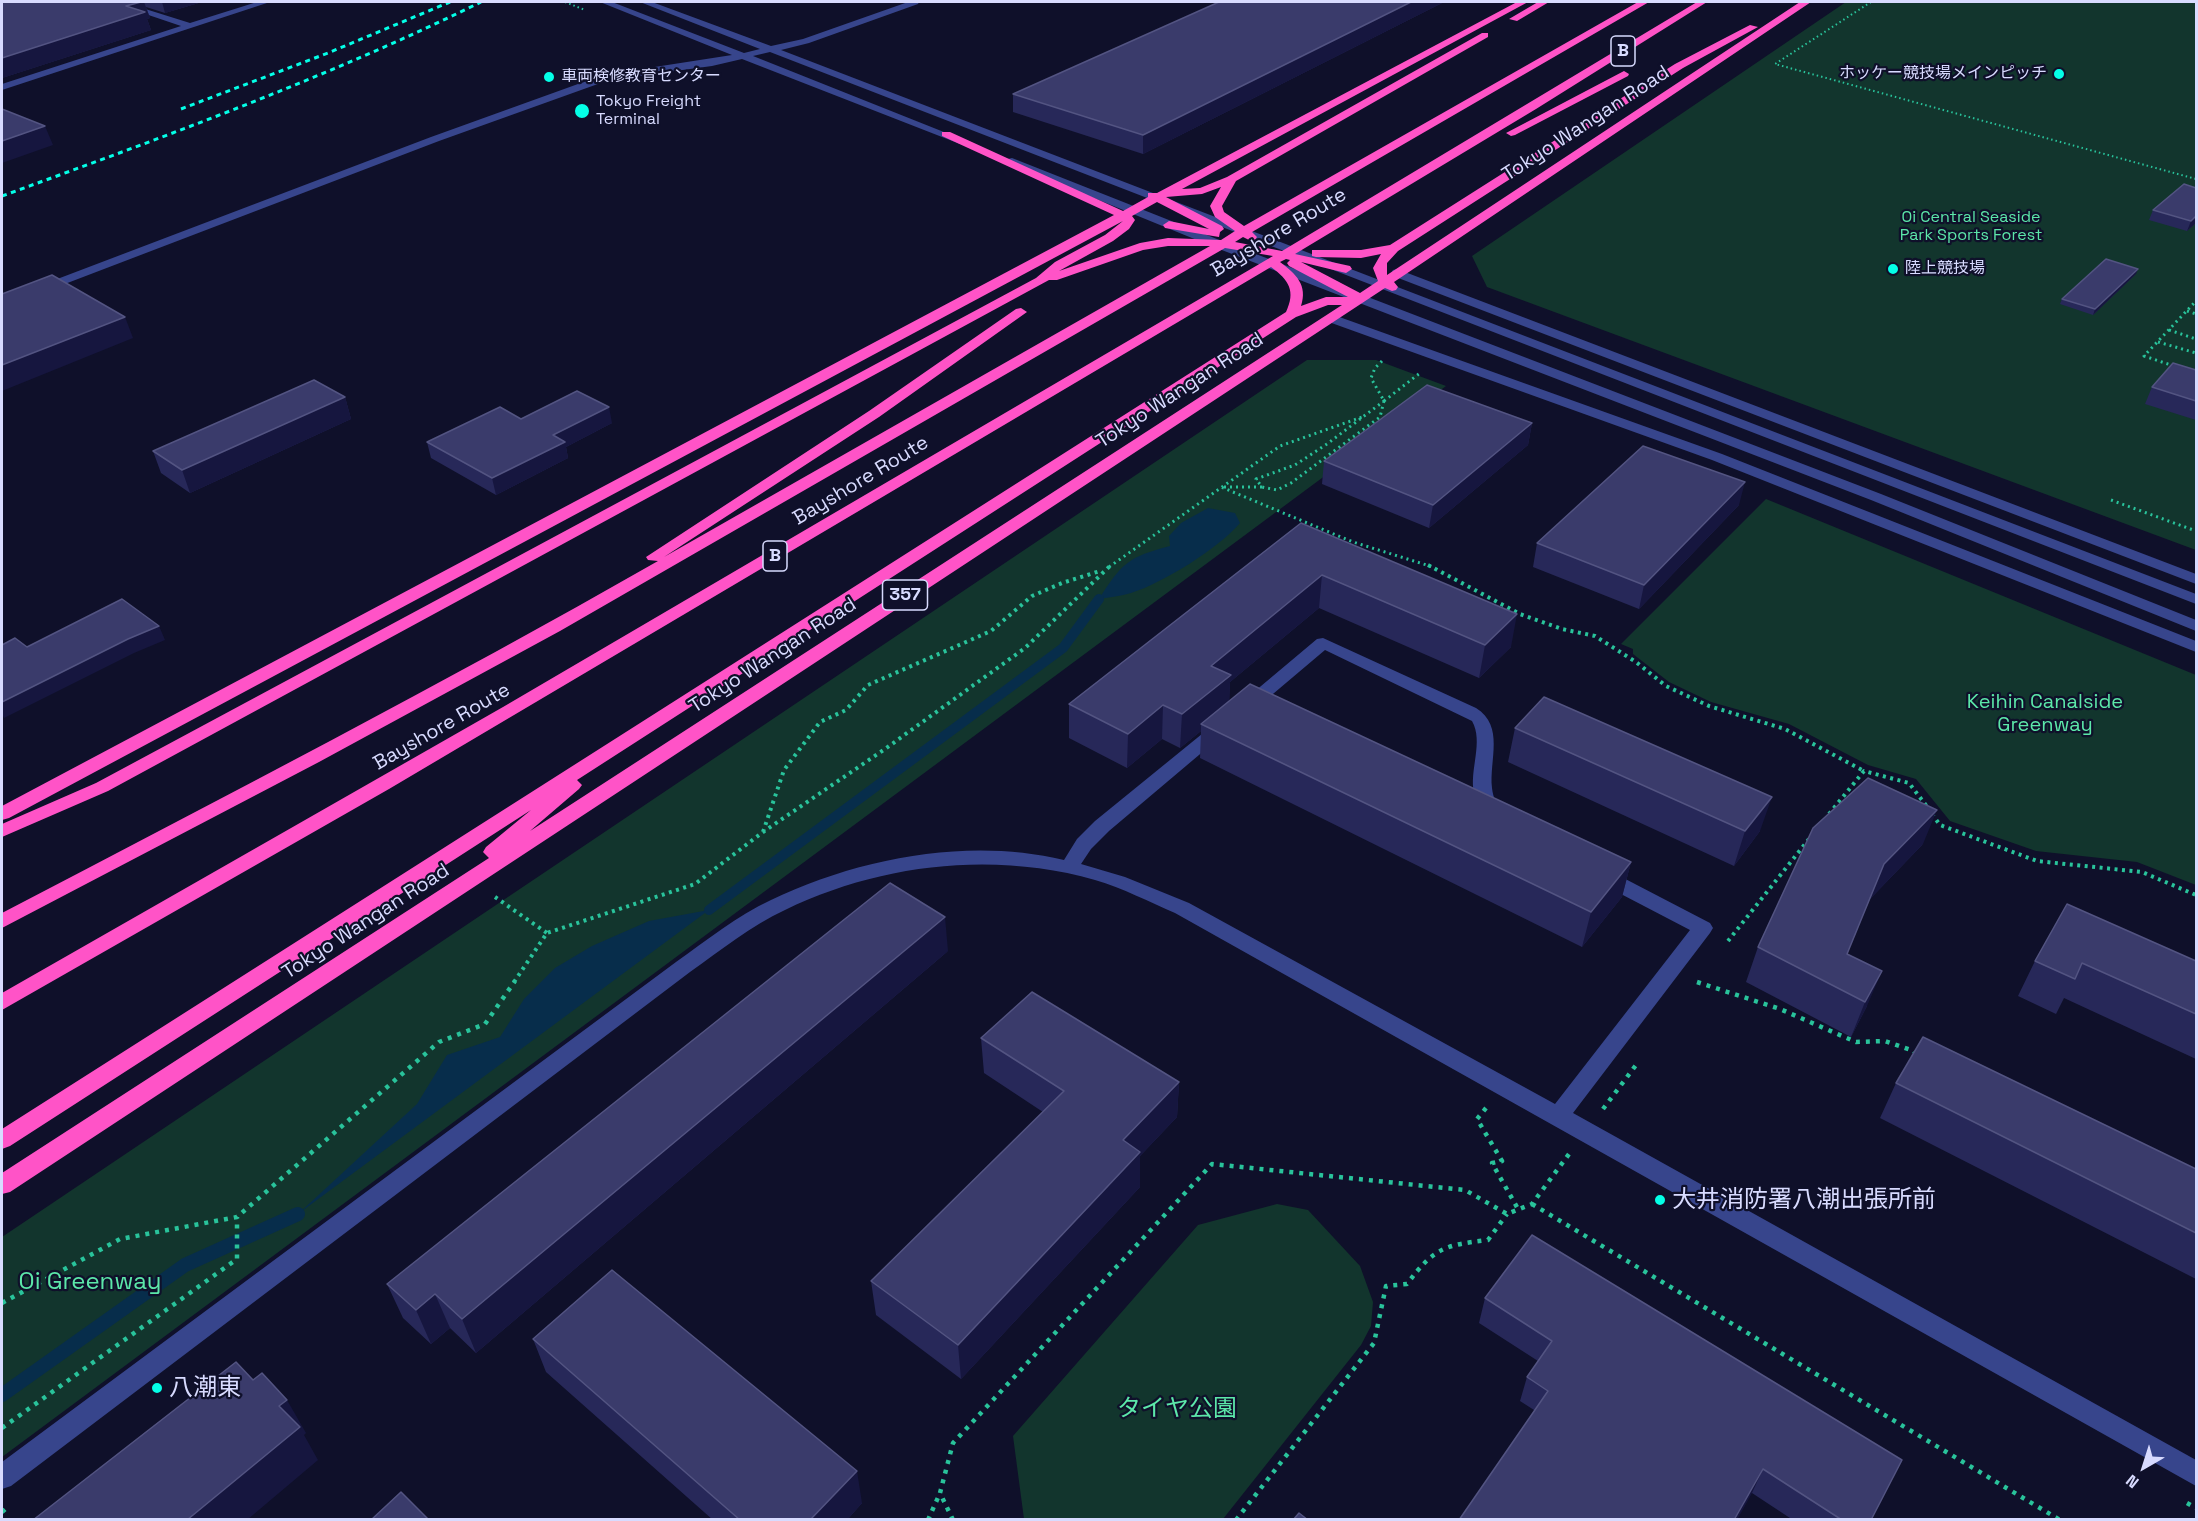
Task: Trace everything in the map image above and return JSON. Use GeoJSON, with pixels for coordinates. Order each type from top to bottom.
{"type":"FeatureCollection","features":[{"type":"Feature","properties":{"kind":"highway"},"geometry":{"type":"LineString","coordinates":[[2,814],[1523,2]]}},
{"type":"Feature","properties":{"kind":"highway"},"geometry":{"type":"LineString","coordinates":[[1150,194],[1202,191],[1231,179],[1544,2]]}},
{"type":"Feature","properties":{"kind":"highway","name":"Bayshore Route"},"geometry":{"type":"LineString","coordinates":[[2,921],[313,758],[554,627],[1644,2]]}},
{"type":"Feature","properties":{"kind":"highway","name":"Bayshore Route"},"geometry":{"type":"LineString","coordinates":[[2,1002],[238,869],[613,652],[1544,100],[1703,2]]}},
{"type":"Feature","properties":{"kind":"highway"},"geometry":{"type":"LineString","coordinates":[[1394,280],[1379,277],[1378,270],[1383,258],[1394,248],[1679,66],[1806,2]]}},
{"type":"Feature","properties":{"kind":"highway","name":"Tokyo Wangan Road"},"geometry":{"type":"LineString","coordinates":[[2,1185],[1331,318],[1394,280],[1806,2]]}},
{"type":"Feature","properties":{"kind":"highway"},"geometry":{"type":"LineString","coordinates":[[1372,202],[1624,74]]}},
{"type":"Feature","properties":{"kind":"highway"},"geometry":{"type":"LineString","coordinates":[[946,134],[1125,216],[1129,220],[1121,230],[1060,264],[1040,281]]}},
{"type":"Feature","properties":{"kind":"highway"},"geometry":{"type":"LineString","coordinates":[[1231,179],[1216,206],[1232,232]]}},
{"type":"Feature","properties":{"kind":"highway"},"geometry":{"type":"LineString","coordinates":[[1150,194],[1232,232],[1280,262],[1299,288],[1299,300],[1291,314]]}},
{"type":"Feature","properties":{"kind":"highway"},"geometry":{"type":"LineString","coordinates":[[1169,225],[1232,232]]}},
{"type":"Feature","properties":{"kind":"highway"},"geometry":{"type":"LineString","coordinates":[[2,831],[102,787],[1040,281],[1150,245],[1184,241],[1256,246],[1332,255],[1361,254],[1394,248]]}},
{"type":"Feature","properties":{"kind":"highway"},"geometry":{"type":"LineString","coordinates":[[1280,262],[1346,269]]}},
{"type":"Feature","properties":{"kind":"highway"},"geometry":{"type":"LineString","coordinates":[[2,1140],[1291,314],[1326,301],[1368,302]]}},
{"type":"Feature","properties":{"kind":"highway"},"geometry":{"type":"LineString","coordinates":[[554,627],[586,601],[874,414],[1021,312]]}},
{"type":"Feature","properties":{"kind":"highway"},"geometry":{"type":"LineString","coordinates":[[433,903],[630,738]]}},
{"type":"Feature","properties":{"kind":"highway"},"geometry":{"type":"LineString","coordinates":[[2,1014],[238,869]]}},
{"type":"Feature","properties":{"kind":"street"},"geometry":{"type":"LineString","coordinates":[[115,2],[190,26]]}},
{"type":"Feature","properties":{"kind":"street"},"geometry":{"type":"LineString","coordinates":[[2,87],[265,2]]}},
{"type":"Feature","properties":{"kind":"street"},"geometry":{"type":"LineString","coordinates":[[605,2],[946,134],[1218,244],[1280,262],[1368,302],[1876,497],[2196,626]]}},
{"type":"Feature","properties":{"kind":"street"},"geometry":{"type":"LineString","coordinates":[[645,2],[1150,194]]}},
{"type":"Feature","properties":{"kind":"street"},"geometry":{"type":"LineString","coordinates":[[662,8],[682,2]]}},
{"type":"Feature","properties":{"kind":"street"},"geometry":{"type":"LineString","coordinates":[[2,304],[435,139],[607,77],[712,63],[795,43],[826,35],[915,2]]}},
{"type":"Feature","properties":{"kind":"street"},"geometry":{"type":"LineString","coordinates":[[1232,232],[1300,252],[1346,269],[1394,280],[2196,579]]}},
{"type":"Feature","properties":{"kind":"street"},"geometry":{"type":"LineString","coordinates":[[1394,280],[1894,484],[2196,599]]}},
{"type":"Feature","properties":{"kind":"street"},"geometry":{"type":"LineString","coordinates":[[1331,318],[1717,457],[2196,647]]}},
{"type":"Feature","properties":{"kind":"street"},"geometry":{"type":"LineString","coordinates":[[1069,867],[1084,844],[1102,826],[1323,643],[1470,712],[1481,720],[1484,729],[1481,786],[1487,807],[1500,822],[1510,827]]}},
{"type":"Feature","properties":{"kind":"street"},"geometry":{"type":"LineString","coordinates":[[2,1477],[674,974],[754,918],[778,905],[831,883],[917,862],[998,858],[1038,861],[1069,867],[1125,884],[1182,908],[2196,1474]]}},
{"type":"Feature","properties":{"kind":"street"},"geometry":{"type":"LineString","coordinates":[[1558,1116],[1703,928],[1591,870]]}},
{"type":"Feature","properties":{"kind":"path"},"geometry":{"type":"LineString","coordinates":[[1871,2],[1775,64],[2196,179]]}},
{"type":"Feature","properties":{"kind":"path"},"geometry":{"type":"LineString","coordinates":[[2175,367],[2144,356],[2196,301]]}},
{"type":"Feature","properties":{"kind":"path"},"geometry":{"type":"LineString","coordinates":[[2187,311],[2196,314]]}},
{"type":"Feature","properties":{"kind":"path"},"geometry":{"type":"LineString","coordinates":[[2169,330],[2196,339]]}},
{"type":"Feature","properties":{"kind":"path"},"geometry":{"type":"LineString","coordinates":[[2158,342],[2196,353]]}},
{"type":"Feature","properties":{"kind":"path"},"geometry":{"type":"LineString","coordinates":[[1221,487],[1262,487],[1277,490],[1291,483],[1380,417],[1384,404],[1371,381],[1372,374],[1376,366],[1389,356]]}},
{"type":"Feature","properties":{"kind":"path"},"geometry":{"type":"LineString","coordinates":[[1262,487],[1256,479],[1267,472],[1293,467],[1422,371]]}},
{"type":"Feature","properties":{"kind":"path"},"geometry":{"type":"LineString","coordinates":[[2,1303],[120,1239],[237,1217],[439,1042],[485,1024],[547,933],[696,884],[763,832],[885,749],[1025,648],[1104,570],[1221,487],[1280,446],[1362,417]]}},
{"type":"Feature","properties":{"kind":"path"},"geometry":{"type":"LineString","coordinates":[[1221,487],[1353,542],[1434,567],[1520,614],[1562,629],[1595,636],[1636,662],[1666,686],[1709,706],[1785,729],[1864,771],[1909,783],[1940,825],[2037,861],[2142,872],[2196,895]]}},
{"type":"Feature","properties":{"kind":"path"},"geometry":{"type":"LineString","coordinates":[[2111,500],[2196,531]]}},
{"type":"Feature","properties":{"kind":"path"},"geometry":{"type":"LineString","coordinates":[[763,832],[784,770],[820,722],[846,710],[868,685],[991,631],[1032,596],[1062,583],[1104,570]]}},
{"type":"Feature","properties":{"kind":"path"},"geometry":{"type":"LineString","coordinates":[[1828,816],[1864,771]]}},
{"type":"Feature","properties":{"kind":"path"},"geometry":{"type":"LineString","coordinates":[[1754,906],[1813,834]]}},
{"type":"Feature","properties":{"kind":"path"},"geometry":{"type":"LineString","coordinates":[[495,897],[547,933]]}},
{"type":"Feature","properties":{"kind":"path"},"geometry":{"type":"LineString","coordinates":[[1697,982],[1780,1009],[1856,1042],[1885,1041],[1914,1051],[1919,1059]]}},
{"type":"Feature","properties":{"kind":"path"},"geometry":{"type":"LineString","coordinates":[[1477,1119],[1502,1161],[1492,1163],[1518,1209]]}},
{"type":"Feature","properties":{"kind":"path"},"geometry":{"type":"LineString","coordinates":[[928,1520],[940,1492],[953,1443],[1212,1164],[1465,1190],[1507,1214]]}},
{"type":"Feature","properties":{"kind":"path"},"geometry":{"type":"LineString","coordinates":[[1236,1520],[1374,1342],[1386,1286],[1407,1284],[1426,1257],[1449,1245],[1488,1240],[1507,1214],[1532,1204],[1538,1197]]}},
{"type":"Feature","properties":{"kind":"path"},"geometry":{"type":"LineString","coordinates":[[1532,1204],[2060,1520]]}},
{"type":"Feature","properties":{"kind":"path"},"geometry":{"type":"LineString","coordinates":[[2,1428],[237,1259],[237,1217]]}},
{"type":"Feature","properties":{"kind":"path"},"geometry":{"type":"LineString","coordinates":[[940,1492],[952,1520]]}},
{"type":"Feature","properties":{"kind":"path"},"geometry":{"type":"LineString","coordinates":[[2,1512],[11,1505]]}},
{"type":"Feature","properties":{"kind":"green space","name":"Oi Central Seaside Park Sports Forest"},"geometry":{"type":"Polygon","coordinates":[[[1846,2],[2196,2],[2196,550],[1487,287],[1472,256],[1846,2]]]}},
{"type":"Feature","properties":{"kind":"green space","name":"Oi Greenway"},"geometry":{"type":"Polygon","coordinates":[[[1307,360],[1376,360],[1446,386],[2,1457],[2,1237],[1307,360]]]}},
{"type":"Feature","properties":{"kind":"green space","name":"Keihin Canalside Greenway"},"geometry":{"type":"Polygon","coordinates":[[[1766,499],[2196,675],[2196,885],[2137,862],[2036,851],[1950,821],[1916,779],[1868,765],[1789,724],[1711,702],[1669,682],[1633,654],[1633,649],[1621,644],[1766,499]]]}},
{"type":"Feature","properties":{"kind":"green space","name":"タイヤ公園"},"geometry":{"type":"Polygon","coordinates":[[[1277,1204],[1308,1210],[1360,1266],[1373,1302],[1371,1326],[1361,1345],[1223,1519],[1024,1519],[1013,1436],[1198,1225],[1277,1204]]]}},
{"type":"Feature","properties":{"kind":"water"},"geometry":{"type":"Polygon","coordinates":[[[1208,508],[1235,513],[1240,523],[1219,543],[1174,573],[1131,593],[1099,599],[1120,569],[1127,563],[1144,554],[1170,546],[1169,536],[1181,523],[1208,508]]]}},
{"type":"Feature","properties":{"kind":"water"},"geometry":{"type":"Polygon","coordinates":[[[709,910],[298,1214],[417,1104],[447,1055],[500,1037],[524,999],[555,968],[592,946],[649,921],[709,910]]]}},
{"type":"Feature","properties":{"kind":"building"},"geometry":{"type":"Polygon","coordinates":[[[2,2],[141,2],[126,6],[145,12],[2,58],[2,2]]]}},
{"type":"Feature","properties":{"kind":"building"},"geometry":{"type":"Polygon","coordinates":[[[1219,2],[1411,2],[1143,135],[1013,94],[1219,2]]]}},
{"type":"Feature","properties":{"kind":"building"},"geometry":{"type":"Polygon","coordinates":[[[2,109],[45,126],[2,141],[2,109]]]}},
{"type":"Feature","properties":{"kind":"building"},"geometry":{"type":"Polygon","coordinates":[[[2184,184],[2196,188],[2196,216],[2191,221],[2153,210],[2184,184]]]}},
{"type":"Feature","properties":{"kind":"building"},"geometry":{"type":"Polygon","coordinates":[[[2106,259],[2138,269],[2095,309],[2062,299],[2106,259]]]}},
{"type":"Feature","properties":{"kind":"building"},"geometry":{"type":"Polygon","coordinates":[[[52,275],[125,317],[2,365],[2,294],[52,275]]]}},
{"type":"Feature","properties":{"kind":"building"},"geometry":{"type":"Polygon","coordinates":[[[2173,363],[2196,370],[2196,401],[2152,387],[2173,363]]]}},
{"type":"Feature","properties":{"kind":"building"},"geometry":{"type":"Polygon","coordinates":[[[314,380],[345,397],[182,470],[153,451],[314,380]]]}},
{"type":"Feature","properties":{"kind":"building"},"geometry":{"type":"Polygon","coordinates":[[[1427,385],[1532,423],[1433,505],[1324,461],[1427,385]]]}},
{"type":"Feature","properties":{"kind":"building"},"geometry":{"type":"Polygon","coordinates":[[[577,391],[609,407],[553,435],[565,442],[492,478],[427,442],[500,407],[521,419],[577,391]]]}},
{"type":"Feature","properties":{"kind":"building"},"geometry":{"type":"Polygon","coordinates":[[[1643,446],[1745,482],[1644,585],[1537,543],[1643,446]]]}},
{"type":"Feature","properties":{"kind":"building"},"geometry":{"type":"Polygon","coordinates":[[[1301,523],[1517,614],[1485,645],[1322,575],[1211,666],[1231,675],[1182,714],[1163,705],[1128,734],[1069,704],[1301,523]]]}},
{"type":"Feature","properties":{"kind":"building"},"geometry":{"type":"Polygon","coordinates":[[[122,599],[159,626],[128,639],[2,702],[2,645],[15,638],[27,647],[122,599]]]}},
{"type":"Feature","properties":{"kind":"building"},"geometry":{"type":"Polygon","coordinates":[[[1250,684],[1631,862],[1591,912],[1201,724],[1250,684]]]}},
{"type":"Feature","properties":{"kind":"building"},"geometry":{"type":"Polygon","coordinates":[[[1544,697],[1772,797],[1745,831],[1515,728],[1544,697]]]}},
{"type":"Feature","properties":{"kind":"building"},"geometry":{"type":"Polygon","coordinates":[[[1868,778],[1937,810],[1884,864],[1847,954],[1882,971],[1865,1002],[1758,947],[1813,828],[1868,778]]]}},
{"type":"Feature","properties":{"kind":"building"},"geometry":{"type":"Polygon","coordinates":[[[890,883],[945,917],[462,1319],[435,1294],[416,1310],[387,1284],[890,883]]]}},
{"type":"Feature","properties":{"kind":"building"},"geometry":{"type":"Polygon","coordinates":[[[2067,904],[2196,961],[2196,1014],[2082,963],[2075,979],[2035,961],[2067,904]]]}},
{"type":"Feature","properties":{"kind":"building"},"geometry":{"type":"Polygon","coordinates":[[[1032,992],[1179,1082],[1123,1140],[1140,1152],[958,1345],[871,1281],[1064,1091],[981,1038],[1032,992]]]}},
{"type":"Feature","properties":{"kind":"building"},"geometry":{"type":"Polygon","coordinates":[[[1923,1037],[2196,1169],[2196,1233],[1896,1083],[1923,1037]]]}},
{"type":"Feature","properties":{"kind":"building"},"geometry":{"type":"Polygon","coordinates":[[[1532,1235],[1902,1460],[1871,1520],[1842,1520],[1763,1469],[1734,1520],[1459,1520],[1548,1391],[1527,1377],[1552,1341],[1485,1298],[1532,1235]]]}},
{"type":"Feature","properties":{"kind":"building"},"geometry":{"type":"Polygon","coordinates":[[[612,1270],[857,1471],[810,1520],[740,1520],[533,1339],[612,1270]]]}},
{"type":"Feature","properties":{"kind":"building"},"geometry":{"type":"Polygon","coordinates":[[[236,1362],[253,1380],[262,1373],[287,1400],[279,1406],[300,1427],[187,1520],[33,1520],[236,1362]]]}},
{"type":"Feature","properties":{"kind":"building"},"geometry":{"type":"Polygon","coordinates":[[[401,1492],[429,1520],[371,1520],[401,1492]]]}},
{"type":"Feature","properties":{"kind":"building"},"geometry":{"type":"Polygon","coordinates":[[[1299,1513],[1308,1520],[1293,1520],[1299,1513]]]}},
{"type":"Feature","properties":{"kind":"waterway"},"geometry":{"type":"LineString","coordinates":[[709,910],[1063,648],[1099,599]]}},
{"type":"Feature","properties":{"kind":"waterway"},"geometry":{"type":"LineString","coordinates":[[2,1395],[185,1265],[298,1214]]}},
{"type":"Feature","properties":{"kind":"railway"},"geometry":{"type":"LineString","coordinates":[[181,109],[328,53],[450,2]]}},
{"type":"Feature","properties":{"kind":"railway"},"geometry":{"type":"LineString","coordinates":[[2,196],[184,129],[304,81],[423,30],[481,2]]}},
{"type":"Feature","properties":{"kind":"place","name":"ホッケー競技場メインピッチ"},"geometry":{"type":"Point","coordinates":[2059,74]}},
{"type":"Feature","properties":{"kind":"place","name":"車両検修教育センター"},"geometry":{"type":"Point","coordinates":[549,77]}},
{"type":"Feature","properties":{"kind":"place","name":"Tokyo Freight Terminal"},"geometry":{"type":"Point","coordinates":[582,111]}},
{"type":"Feature","properties":{"kind":"place","name":"陸上競技場"},"geometry":{"type":"Point","coordinates":[1893,269]}},
{"type":"Feature","properties":{"kind":"place","name":"大井消防署八潮出張所前"},"geometry":{"type":"Point","coordinates":[1660,1200]}},
{"type":"Feature","properties":{"kind":"place","name":"八潮東"},"geometry":{"type":"Point","coordinates":[157,1388]}}]}
